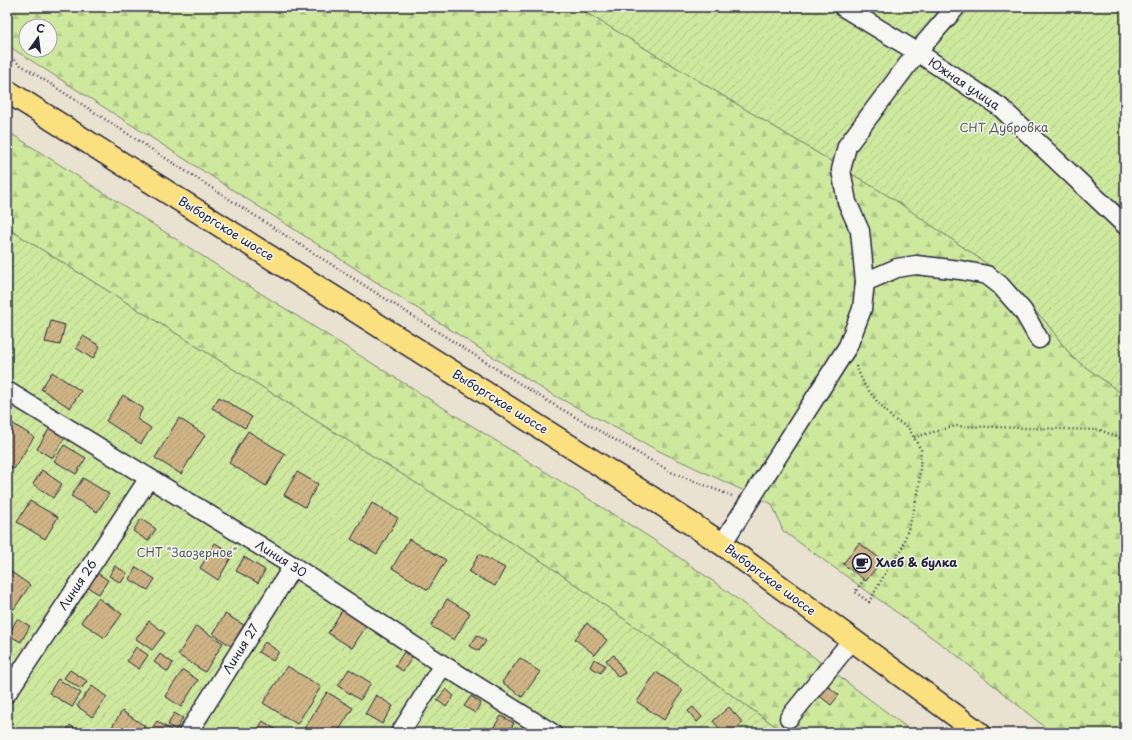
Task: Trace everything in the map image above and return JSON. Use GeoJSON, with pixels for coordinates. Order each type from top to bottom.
{"type":"FeatureCollection","features":[{"type":"Feature","properties":{"kind":"main road","name":"Выборгское шоссе"},"geometry":{"type":"LineString","coordinates":[[7,91],[722,544],[979,733]]}},
{"type":"Feature","properties":{"kind":"street","name":"Южная улица"},"geometry":{"type":"LineString","coordinates":[[843,7],[916,52],[1000,107],[1125,225]]}},
{"type":"Feature","properties":{"kind":"street"},"geometry":{"type":"LineString","coordinates":[[722,544],[848,346],[862,309],[865,282],[860,231],[848,202],[841,170],[847,146],[916,52],[956,7]]}},
{"type":"Feature","properties":{"kind":"street"},"geometry":{"type":"LineString","coordinates":[[865,282],[897,268],[916,264],[987,275],[1000,285],[1022,311],[1039,339]]}},
{"type":"Feature","properties":{"kind":"street","name":"Линия 30"},"geometry":{"type":"LineString","coordinates":[[7,391],[293,566],[443,665],[552,733]]}},
{"type":"Feature","properties":{"kind":"street","name":"Линия 26"},"geometry":{"type":"LineString","coordinates":[[7,693],[149,478]]}},
{"type":"Feature","properties":{"kind":"street","name":"Линия 27"},"geometry":{"type":"LineString","coordinates":[[188,733],[293,566]]}},
{"type":"Feature","properties":{"kind":"street"},"geometry":{"type":"LineString","coordinates":[[789,718],[852,640]]}},
{"type":"Feature","properties":{"kind":"street"},"geometry":{"type":"LineString","coordinates":[[400,733],[443,665]]}},
{"type":"Feature","properties":{"kind":"path"},"geometry":{"type":"LineString","coordinates":[[7,56],[544,400],[671,472],[750,502]]}},
{"type":"Feature","properties":{"kind":"path"},"geometry":{"type":"LineString","coordinates":[[848,346],[864,384],[893,419],[908,427],[921,450],[919,488],[912,517],[901,550],[869,602],[855,592],[864,579]]}},
{"type":"Feature","properties":{"kind":"path"},"geometry":{"type":"LineString","coordinates":[[914,437],[956,426],[1100,430],[1125,440]]}},
{"type":"Feature","properties":{"kind":"green space"},"geometry":{"type":"Polygon","coordinates":[[[7,7],[577,7],[895,200],[986,263],[1045,321],[1072,357],[1125,396],[1125,733],[1052,733],[955,654],[783,531],[772,504],[659,451],[546,391],[27,58],[58,58],[58,18],[18,18],[18,52],[7,45],[7,7]]]}},
{"type":"Feature","properties":{"kind":"green space","name":"СНТ Дубровка"},"geometry":{"type":"Polygon","coordinates":[[[577,7],[1125,7],[1125,396],[1072,357],[1045,321],[986,263],[895,200],[577,7]]]}},
{"type":"Feature","properties":{"kind":"green space"},"geometry":{"type":"Polygon","coordinates":[[[7,131],[257,291],[651,538],[720,586],[914,733],[785,733],[549,566],[7,228],[7,131]]]}},
{"type":"Feature","properties":{"kind":"green space","name":"СНТ \"Заозерное\""},"geometry":{"type":"Polygon","coordinates":[[[7,228],[549,566],[785,733],[7,733],[7,228]]]}},
{"type":"Feature","properties":{"kind":"building"},"geometry":{"type":"Polygon","coordinates":[[[51,321],[65,325],[60,345],[45,342],[51,321]]]}},
{"type":"Feature","properties":{"kind":"building"},"geometry":{"type":"Polygon","coordinates":[[[83,336],[100,346],[93,359],[76,348],[83,336]]]}},
{"type":"Feature","properties":{"kind":"building"},"geometry":{"type":"Polygon","coordinates":[[[52,372],[81,391],[70,408],[41,389],[52,372]]]}},
{"type":"Feature","properties":{"kind":"building"},"geometry":{"type":"Polygon","coordinates":[[[123,395],[143,408],[137,419],[151,428],[141,444],[106,421],[123,395]]]}},
{"type":"Feature","properties":{"kind":"building"},"geometry":{"type":"Polygon","coordinates":[[[219,397],[252,417],[245,428],[212,408],[219,397]]]}},
{"type":"Feature","properties":{"kind":"building"},"geometry":{"type":"Polygon","coordinates":[[[179,418],[205,435],[181,474],[155,458],[179,418]]]}},
{"type":"Feature","properties":{"kind":"building"},"geometry":{"type":"Polygon","coordinates":[[[7,420],[34,437],[14,469],[7,465],[7,420]]]}},
{"type":"Feature","properties":{"kind":"building"},"geometry":{"type":"Polygon","coordinates":[[[51,426],[66,436],[52,458],[37,449],[51,426]]]}},
{"type":"Feature","properties":{"kind":"building"},"geometry":{"type":"Polygon","coordinates":[[[248,431],[285,454],[266,486],[229,463],[248,431]]]}},
{"type":"Feature","properties":{"kind":"building"},"geometry":{"type":"Polygon","coordinates":[[[64,445],[86,458],[76,474],[54,461],[64,445]]]}},
{"type":"Feature","properties":{"kind":"building"},"geometry":{"type":"Polygon","coordinates":[[[42,470],[62,484],[53,498],[33,484],[42,470]]]}},
{"type":"Feature","properties":{"kind":"building"},"geometry":{"type":"Polygon","coordinates":[[[297,472],[318,484],[305,507],[284,495],[297,472]]]}},
{"type":"Feature","properties":{"kind":"building"},"geometry":{"type":"Polygon","coordinates":[[[83,478],[109,494],[97,512],[71,496],[83,478]]]}},
{"type":"Feature","properties":{"kind":"building"},"geometry":{"type":"Polygon","coordinates":[[[30,501],[58,517],[45,539],[17,522],[30,501]]]}},
{"type":"Feature","properties":{"kind":"building"},"geometry":{"type":"Polygon","coordinates":[[[372,503],[398,518],[377,554],[351,539],[372,503]]]}},
{"type":"Feature","properties":{"kind":"building"},"geometry":{"type":"Polygon","coordinates":[[[141,519],[156,529],[148,541],[133,531],[141,519]]]}},
{"type":"Feature","properties":{"kind":"building"},"geometry":{"type":"Polygon","coordinates":[[[409,539],[446,560],[428,590],[392,568],[409,539]]]}},
{"type":"Feature","properties":{"kind":"building"},"geometry":{"type":"Polygon","coordinates":[[[215,543],[233,554],[218,580],[200,568],[215,543]]]}},
{"type":"Feature","properties":{"kind":"building"},"geometry":{"type":"Polygon","coordinates":[[[859,543],[882,560],[866,581],[843,564],[859,543]]]}},
{"type":"Feature","properties":{"kind":"building"},"geometry":{"type":"Polygon","coordinates":[[[479,554],[505,568],[495,586],[469,572],[479,554]]]}},
{"type":"Feature","properties":{"kind":"building"},"geometry":{"type":"Polygon","coordinates":[[[244,557],[265,570],[258,583],[236,571],[244,557]]]}},
{"type":"Feature","properties":{"kind":"building"},"geometry":{"type":"Polygon","coordinates":[[[115,566],[127,573],[121,583],[109,576],[115,566]]]}},
{"type":"Feature","properties":{"kind":"building"},"geometry":{"type":"Polygon","coordinates":[[[136,567],[155,579],[148,590],[129,579],[136,567]]]}},
{"type":"Feature","properties":{"kind":"building"},"geometry":{"type":"Polygon","coordinates":[[[7,569],[30,585],[14,609],[7,604],[7,569]]]}},
{"type":"Feature","properties":{"kind":"building"},"geometry":{"type":"Polygon","coordinates":[[[97,573],[108,580],[99,594],[87,587],[97,573]]]}},
{"type":"Feature","properties":{"kind":"building"},"geometry":{"type":"Polygon","coordinates":[[[98,598],[122,614],[105,638],[81,622],[98,598]]]}},
{"type":"Feature","properties":{"kind":"building"},"geometry":{"type":"Polygon","coordinates":[[[447,599],[470,613],[454,640],[431,626],[447,599]]]}},
{"type":"Feature","properties":{"kind":"building"},"geometry":{"type":"Polygon","coordinates":[[[343,609],[367,625],[352,648],[328,633],[343,609]]]}},
{"type":"Feature","properties":{"kind":"building"},"geometry":{"type":"Polygon","coordinates":[[[225,614],[244,625],[231,646],[213,634],[225,614]]]}},
{"type":"Feature","properties":{"kind":"building"},"geometry":{"type":"Polygon","coordinates":[[[17,619],[30,626],[21,642],[8,635],[17,619]]]}},
{"type":"Feature","properties":{"kind":"building"},"geometry":{"type":"Polygon","coordinates":[[[149,621],[165,633],[152,650],[136,639],[149,621]]]}},
{"type":"Feature","properties":{"kind":"building"},"geometry":{"type":"Polygon","coordinates":[[[587,623],[607,640],[595,655],[575,639],[587,623]]]}},
{"type":"Feature","properties":{"kind":"building"},"geometry":{"type":"Polygon","coordinates":[[[196,626],[223,643],[205,672],[178,655],[196,626]]]}},
{"type":"Feature","properties":{"kind":"building"},"geometry":{"type":"Polygon","coordinates":[[[477,635],[486,641],[479,651],[470,646],[477,635]]]}},
{"type":"Feature","properties":{"kind":"building"},"geometry":{"type":"Polygon","coordinates":[[[265,642],[279,652],[273,661],[258,652],[265,642]]]}},
{"type":"Feature","properties":{"kind":"building"},"geometry":{"type":"Polygon","coordinates":[[[136,647],[148,655],[139,669],[127,661],[136,647]]]}},
{"type":"Feature","properties":{"kind":"building"},"geometry":{"type":"Polygon","coordinates":[[[404,652],[412,658],[403,671],[395,666],[404,652]]]}},
{"type":"Feature","properties":{"kind":"building"},"geometry":{"type":"Polygon","coordinates":[[[160,654],[173,663],[168,672],[154,662],[160,654]]]}},
{"type":"Feature","properties":{"kind":"building"},"geometry":{"type":"Polygon","coordinates":[[[614,655],[625,673],[618,677],[606,660],[614,655]]]}},
{"type":"Feature","properties":{"kind":"building"},"geometry":{"type":"Polygon","coordinates":[[[520,658],[540,672],[522,697],[502,682],[520,658]]]}},
{"type":"Feature","properties":{"kind":"building"},"geometry":{"type":"Polygon","coordinates":[[[594,659],[605,665],[601,673],[590,667],[594,659]]]}},
{"type":"Feature","properties":{"kind":"building"},"geometry":{"type":"Polygon","coordinates":[[[287,666],[321,687],[297,724],[263,703],[287,666]]]}},
{"type":"Feature","properties":{"kind":"building"},"geometry":{"type":"Polygon","coordinates":[[[349,669],[371,683],[360,700],[338,686],[349,669]]]}},
{"type":"Feature","properties":{"kind":"building"},"geometry":{"type":"Polygon","coordinates":[[[70,670],[87,681],[81,689],[64,678],[70,670]]]}},
{"type":"Feature","properties":{"kind":"building"},"geometry":{"type":"Polygon","coordinates":[[[183,670],[198,680],[181,707],[165,696],[183,670]]]}},
{"type":"Feature","properties":{"kind":"building"},"geometry":{"type":"Polygon","coordinates":[[[656,672],[683,690],[664,720],[637,702],[656,672]]]}},
{"type":"Feature","properties":{"kind":"building"},"geometry":{"type":"Polygon","coordinates":[[[58,679],[81,693],[72,707],[49,693],[58,679]]]}},
{"type":"Feature","properties":{"kind":"building"},"geometry":{"type":"Polygon","coordinates":[[[825,684],[839,695],[831,705],[817,694],[825,684]]]}},
{"type":"Feature","properties":{"kind":"building"},"geometry":{"type":"Polygon","coordinates":[[[92,686],[107,697],[92,717],[77,706],[92,686]]]}},
{"type":"Feature","properties":{"kind":"building"},"geometry":{"type":"Polygon","coordinates":[[[446,689],[454,696],[446,707],[437,700],[446,689]]]}},
{"type":"Feature","properties":{"kind":"building"},"geometry":{"type":"Polygon","coordinates":[[[327,692],[353,708],[337,733],[310,733],[304,729],[327,692]]]}},
{"type":"Feature","properties":{"kind":"building"},"geometry":{"type":"Polygon","coordinates":[[[376,695],[393,706],[382,724],[365,714],[376,695]]]}},
{"type":"Feature","properties":{"kind":"building"},"geometry":{"type":"Polygon","coordinates":[[[471,696],[481,703],[475,713],[464,706],[471,696]]]}},
{"type":"Feature","properties":{"kind":"building"},"geometry":{"type":"Polygon","coordinates":[[[693,707],[702,717],[697,722],[688,711],[693,707]]]}},
{"type":"Feature","properties":{"kind":"building"},"geometry":{"type":"Polygon","coordinates":[[[729,707],[743,723],[731,733],[723,733],[713,721],[729,707]]]}},
{"type":"Feature","properties":{"kind":"building"},"geometry":{"type":"Polygon","coordinates":[[[122,711],[145,726],[141,733],[108,733],[122,711]]]}},
{"type":"Feature","properties":{"kind":"building"},"geometry":{"type":"Polygon","coordinates":[[[174,713],[183,718],[176,730],[168,725],[174,713]]]}},
{"type":"Feature","properties":{"kind":"building"},"geometry":{"type":"Polygon","coordinates":[[[501,716],[514,723],[508,733],[490,733],[501,716]]]}},
{"type":"Feature","properties":{"kind":"building"},"geometry":{"type":"Polygon","coordinates":[[[157,721],[174,732],[153,733],[150,731],[157,721]]]}},
{"type":"Feature","properties":{"kind":"building"},"geometry":{"type":"Polygon","coordinates":[[[263,721],[281,733],[255,733],[263,721]]]}},
{"type":"Feature","properties":{"kind":"building"},"geometry":{"type":"Polygon","coordinates":[[[70,725],[82,733],[65,733],[70,725]]]}},
{"type":"Feature","properties":{"kind":"place","name":"Хлеб & булка"},"geometry":{"type":"Point","coordinates":[862,563]}}]}
